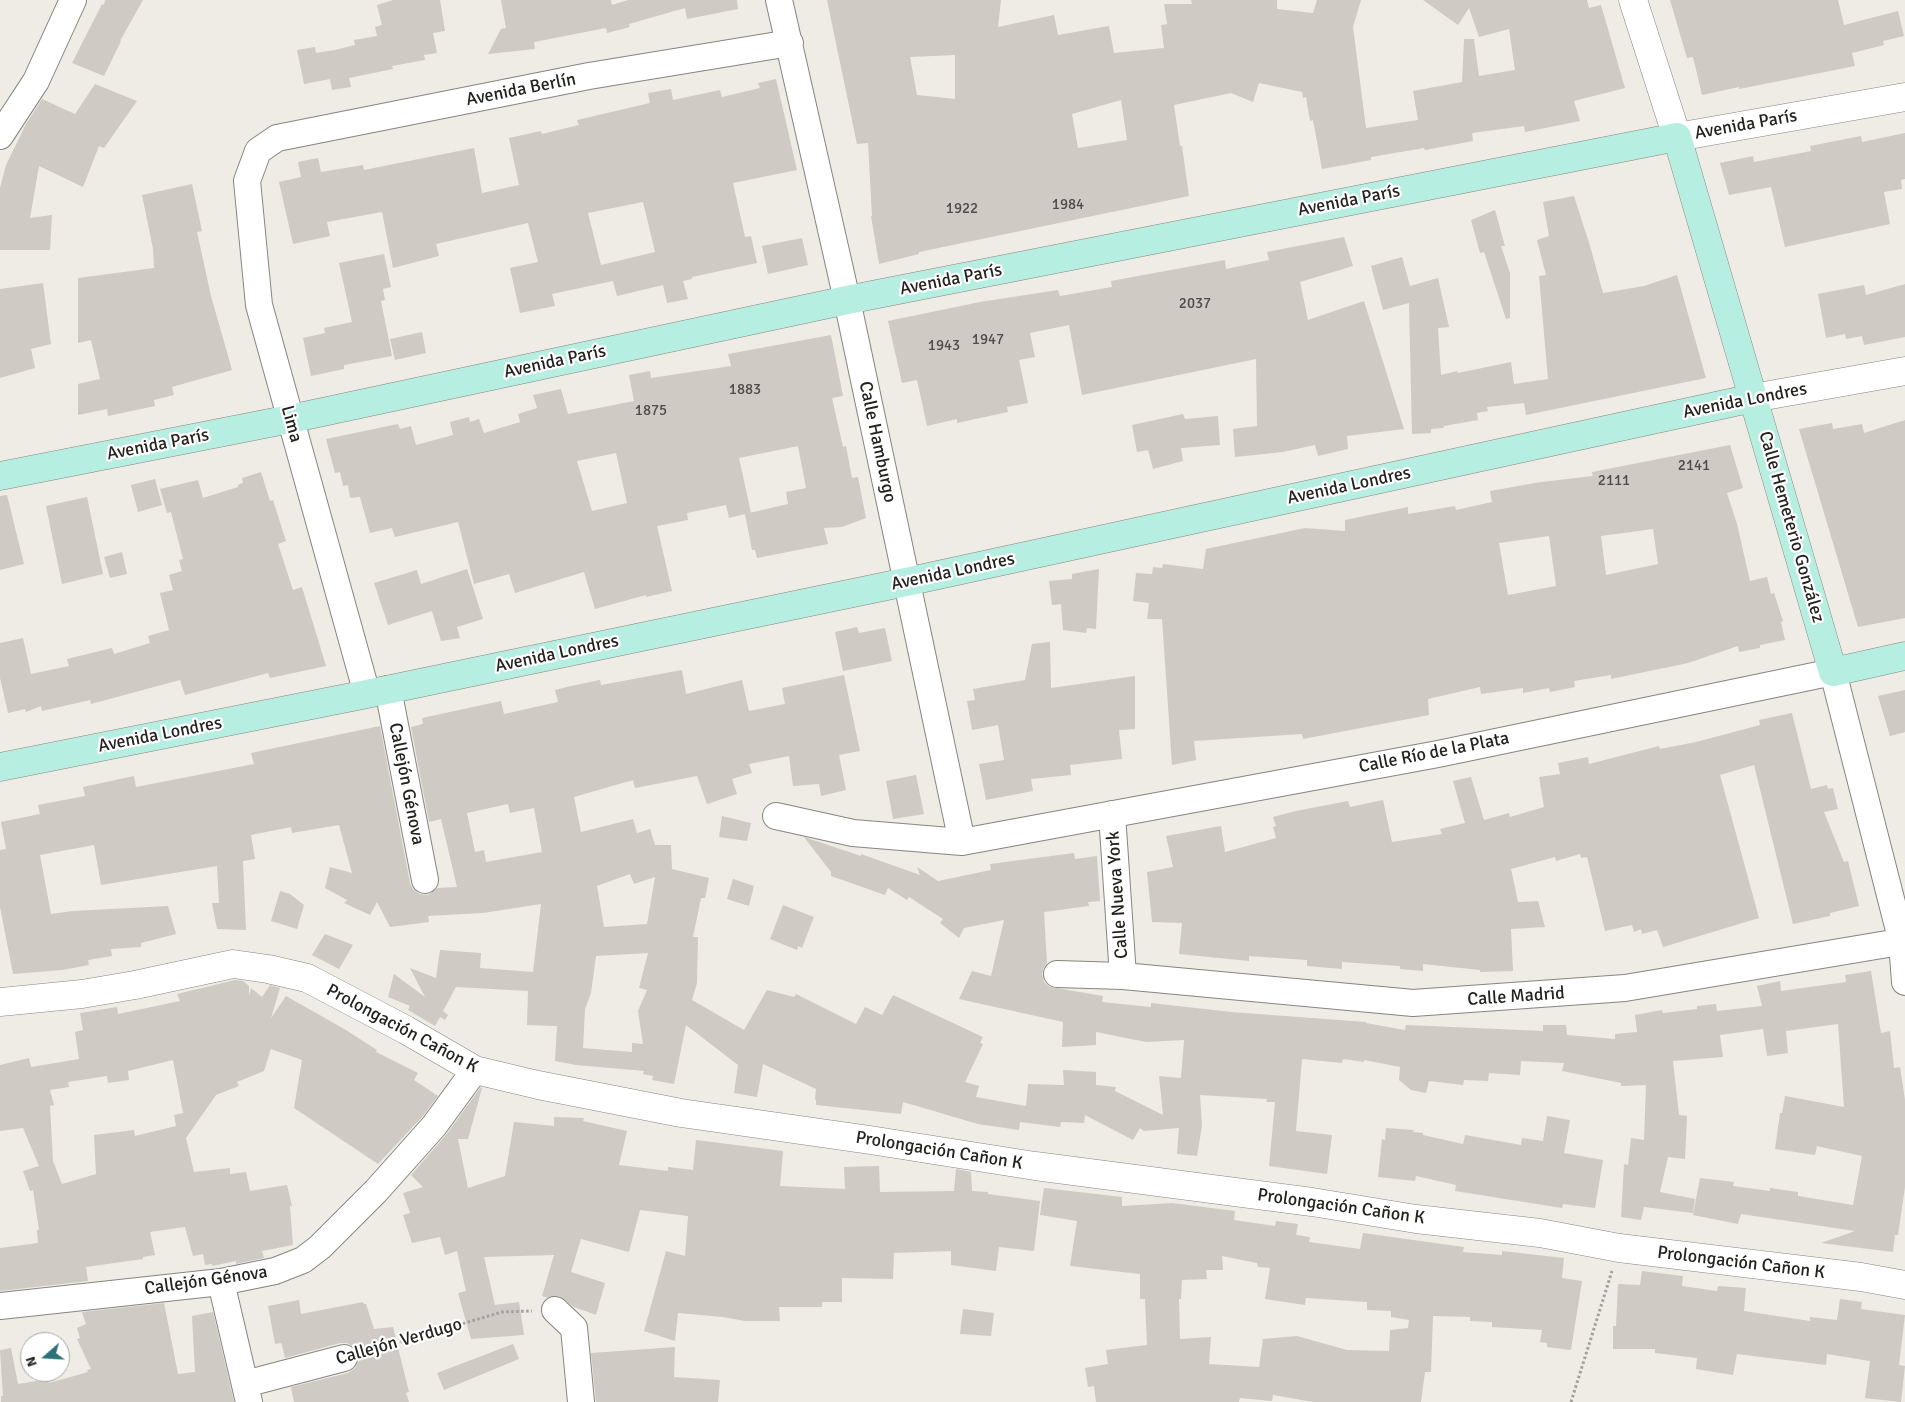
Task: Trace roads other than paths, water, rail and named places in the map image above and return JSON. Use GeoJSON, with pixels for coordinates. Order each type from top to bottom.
{"type":"FeatureCollection","features":[{"type":"Feature","properties":{"kind":"main road","name":"Avenida París"},"geometry":{"type":"LineString","coordinates":[[0,476],[290,419],[847,300],[1677,137]]}},
{"type":"Feature","properties":{"kind":"main road","name":"Calle Hemeterio González"},"geometry":{"type":"LineString","coordinates":[[1677,137],[1833,672]]}},
{"type":"Feature","properties":{"kind":"main road","name":"Avenida Londres"},"geometry":{"type":"LineString","coordinates":[[0,767],[906,582],[1753,398]]}},
{"type":"Feature","properties":{"kind":"main road","name":"Calle Río de la Plata"},"geometry":{"type":"LineString","coordinates":[[1833,672],[1905,656]]}},
{"type":"Feature","properties":{"kind":"street"},"geometry":{"type":"LineString","coordinates":[[0,136],[36,81],[73,0]]}},
{"type":"Feature","properties":{"kind":"street","name":"Calle Hamburgo"},"geometry":{"type":"LineString","coordinates":[[779,0],[847,300],[962,842]]}},
{"type":"Feature","properties":{"kind":"street","name":"Calle Hemeterio González"},"geometry":{"type":"LineString","coordinates":[[1633,0],[1677,137]]}},
{"type":"Feature","properties":{"kind":"street","name":"Avenida Berlín"},"geometry":{"type":"LineString","coordinates":[[258,151],[277,138],[589,76],[790,43]]}},
{"type":"Feature","properties":{"kind":"street","name":"Avenida París"},"geometry":{"type":"LineString","coordinates":[[1677,137],[1905,97]]}},
{"type":"Feature","properties":{"kind":"street","name":"Lima"},"geometry":{"type":"LineString","coordinates":[[258,151],[247,181],[259,305],[290,419],[377,691]]}},
{"type":"Feature","properties":{"kind":"street","name":"Avenida Londres"},"geometry":{"type":"LineString","coordinates":[[1753,398],[1905,371]]}},
{"type":"Feature","properties":{"kind":"street","name":"Calle Hemeterio González"},"geometry":{"type":"LineString","coordinates":[[1833,672],[1904,941],[1905,982]]}},
{"type":"Feature","properties":{"kind":"street","name":"Calle Río de la Plata"},"geometry":{"type":"LineString","coordinates":[[776,816],[854,833],[962,842],[1438,754],[1833,672]]}},
{"type":"Feature","properties":{"kind":"street","name":"Callejón Génova"},"geometry":{"type":"LineString","coordinates":[[377,691],[425,880]]}},
{"type":"Feature","properties":{"kind":"street","name":"Calle Nueva York"},"geometry":{"type":"LineString","coordinates":[[1112,814],[1124,976]]}},
{"type":"Feature","properties":{"kind":"street","name":"Calle Madrid"},"geometry":{"type":"LineString","coordinates":[[1057,974],[1124,976],[1413,1004],[1625,988],[1904,941]]}},
{"type":"Feature","properties":{"kind":"street","name":"Prolongación Cañon K"},"geometry":{"type":"LineString","coordinates":[[0,1002],[82,994],[126,987],[233,964],[268,969],[307,978],[406,1030],[475,1070],[538,1085],[680,1113],[1035,1166],[1312,1202],[1416,1219],[1540,1233],[1619,1248],[1861,1277],[1905,1285]]}},
{"type":"Feature","properties":{"kind":"street","name":"Callejón Génova"},"geometry":{"type":"LineString","coordinates":[[0,1306],[221,1282],[275,1271],[303,1260],[320,1247],[376,1191],[434,1126],[475,1070]]}},
{"type":"Feature","properties":{"kind":"street"},"geometry":{"type":"LineString","coordinates":[[221,1282],[247,1393]]}},
{"type":"Feature","properties":{"kind":"street"},"geometry":{"type":"LineString","coordinates":[[555,1310],[574,1328],[581,1402]]}},
{"type":"Feature","properties":{"kind":"street","name":"Callejón Verdugo"},"geometry":{"type":"LineString","coordinates":[[247,1393],[344,1358]]}}]}
